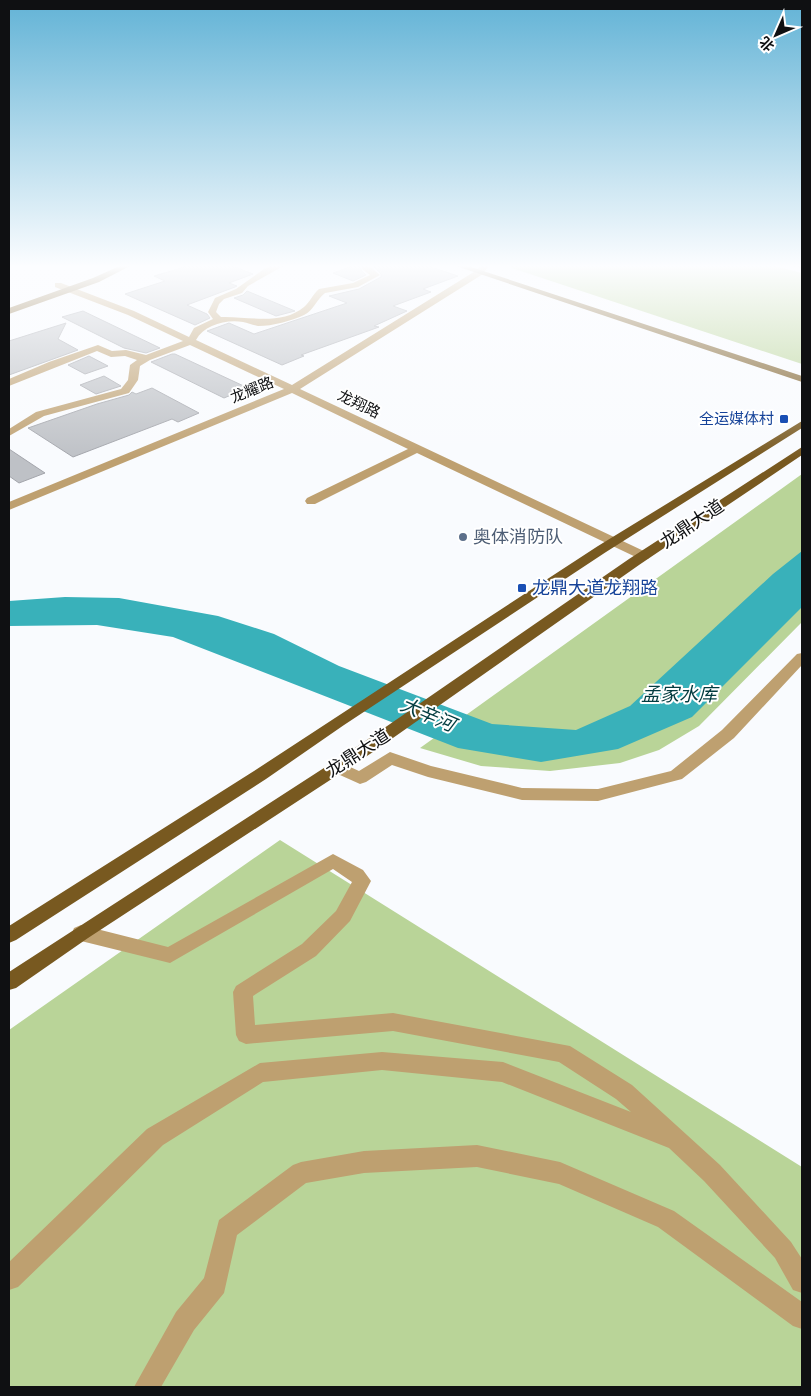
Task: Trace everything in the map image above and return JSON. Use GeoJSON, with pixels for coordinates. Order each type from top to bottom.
{"type":"FeatureCollection","features":[{"type":"Feature","properties":{"kind":"main road"},"geometry":{"type":"LineString","coordinates":[[660,329],[802,379]]}},
{"type":"Feature","properties":{"kind":"main road"},"geometry":{"type":"LineString","coordinates":[[670,329],[802,373]]}},
{"type":"Feature","properties":{"kind":"main road","name":"龙鼎大道"},"geometry":{"type":"LineString","coordinates":[[9,936],[260,775],[614,542],[802,424]]}},
{"type":"Feature","properties":{"kind":"main road","name":"龙鼎大道"},"geometry":{"type":"LineString","coordinates":[[9,982],[81,933],[367,748],[644,556],[802,450]]}},
{"type":"Feature","properties":{"kind":"street","name":"龙翔路"},"geometry":{"type":"LineString","coordinates":[[166,329],[644,556]]}},
{"type":"Feature","properties":{"kind":"street"},"geometry":{"type":"LineString","coordinates":[[9,433],[40,414],[125,391],[133,380],[135,365],[147,358],[191,341],[199,329]]}},
{"type":"Feature","properties":{"kind":"street","name":"龙耀路"},"geometry":{"type":"LineString","coordinates":[[9,506],[293,389],[384,329]]}},
{"type":"Feature","properties":{"kind":"street"},"geometry":{"type":"LineString","coordinates":[[9,383],[37,369],[98,348],[111,354],[126,353],[132,356],[147,358]]}},
{"type":"Feature","properties":{"kind":"street"},"geometry":{"type":"LineString","coordinates":[[311,501],[418,448]]}},
{"type":"Feature","properties":{"kind":"street"},"geometry":{"type":"LineString","coordinates":[[337,767],[360,778],[390,758],[428,771],[522,794],[598,795],[676,775],[728,734],[802,656]]}},
{"type":"Feature","properties":{"kind":"street"},"geometry":{"type":"LineString","coordinates":[[81,933],[170,955],[333,861],[357,875],[362,881],[344,916],[309,950],[243,992],[246,1035],[393,1022],[563,1053],[624,1092],[712,1173],[783,1250],[802,1281]]}},
{"type":"Feature","properties":{"kind":"street"},"geometry":{"type":"LineString","coordinates":[[9,1278],[156,1137],[260,1072],[382,1061],[503,1072],[677,1141]]}},
{"type":"Feature","properties":{"kind":"street"},"geometry":{"type":"LineString","coordinates":[[148,1387],[185,1321],[215,1284],[227,1228],[301,1173],[364,1162],[477,1156],[560,1173],[666,1219],[802,1318]]}},
{"type":"Feature","properties":{"kind":"green space"},"geometry":{"type":"Polygon","coordinates":[[[697,329],[802,329],[802,364],[697,329]]]}},
{"type":"Feature","properties":{"kind":"green space"},"geometry":{"type":"Polygon","coordinates":[[[802,474],[802,622],[699,726],[659,750],[620,763],[550,771],[481,766],[420,748],[802,474]]]}},
{"type":"Feature","properties":{"kind":"green space"},"geometry":{"type":"Polygon","coordinates":[[[280,840],[802,1167],[802,1387],[9,1387],[9,1030],[280,840]]]}},
{"type":"Feature","properties":{"kind":"water","name":"孟家水库"},"geometry":{"type":"Polygon","coordinates":[[[802,551],[802,607],[692,717],[618,749],[541,762],[458,748],[173,637],[97,625],[9,626],[9,601],[65,597],[119,598],[218,616],[274,634],[339,666],[492,724],[576,730],[630,706],[773,574],[802,551]]]}},
{"type":"Feature","properties":{"kind":"building"},"geometry":{"type":"Polygon","coordinates":[[[47,329],[63,329],[58,339],[78,350],[9,375],[9,341],[47,329]]]}},
{"type":"Feature","properties":{"kind":"building"},"geometry":{"type":"Polygon","coordinates":[[[86,329],[121,329],[160,348],[146,353],[124,348],[86,329]]]}},
{"type":"Feature","properties":{"kind":"building"},"geometry":{"type":"Polygon","coordinates":[[[212,329],[243,329],[254,334],[269,329],[373,329],[301,355],[304,356],[282,365],[207,331],[212,329]]]}},
{"type":"Feature","properties":{"kind":"building"},"geometry":{"type":"Polygon","coordinates":[[[172,354],[248,388],[224,398],[151,362],[172,354]]]}},
{"type":"Feature","properties":{"kind":"building"},"geometry":{"type":"Polygon","coordinates":[[[89,356],[108,366],[85,374],[68,365],[89,356]]]}},
{"type":"Feature","properties":{"kind":"building"},"geometry":{"type":"Polygon","coordinates":[[[104,376],[121,386],[96,394],[80,385],[104,376]]]}},
{"type":"Feature","properties":{"kind":"building"},"geometry":{"type":"Polygon","coordinates":[[[152,388],[199,413],[178,422],[172,419],[73,457],[28,428],[129,395],[132,392],[136,394],[152,388]]]}},
{"type":"Feature","properties":{"kind":"building"},"geometry":{"type":"Polygon","coordinates":[[[9,449],[45,473],[19,483],[9,476],[9,449]]]}},
{"type":"Feature","properties":{"kind":"place","name":"全运媒体村"},"geometry":{"type":"Point","coordinates":[784,419]}},
{"type":"Feature","properties":{"kind":"place","name":"奥体消防队"},"geometry":{"type":"Point","coordinates":[463,537]}},
{"type":"Feature","properties":{"kind":"place","name":"龙鼎大道龙翔路"},"geometry":{"type":"Point","coordinates":[522,588]}},
{"type":"Feature","properties":{"kind":"water label","name":"大辛河"},"geometry":{"type":"Point","coordinates":[428,714]}}]}
